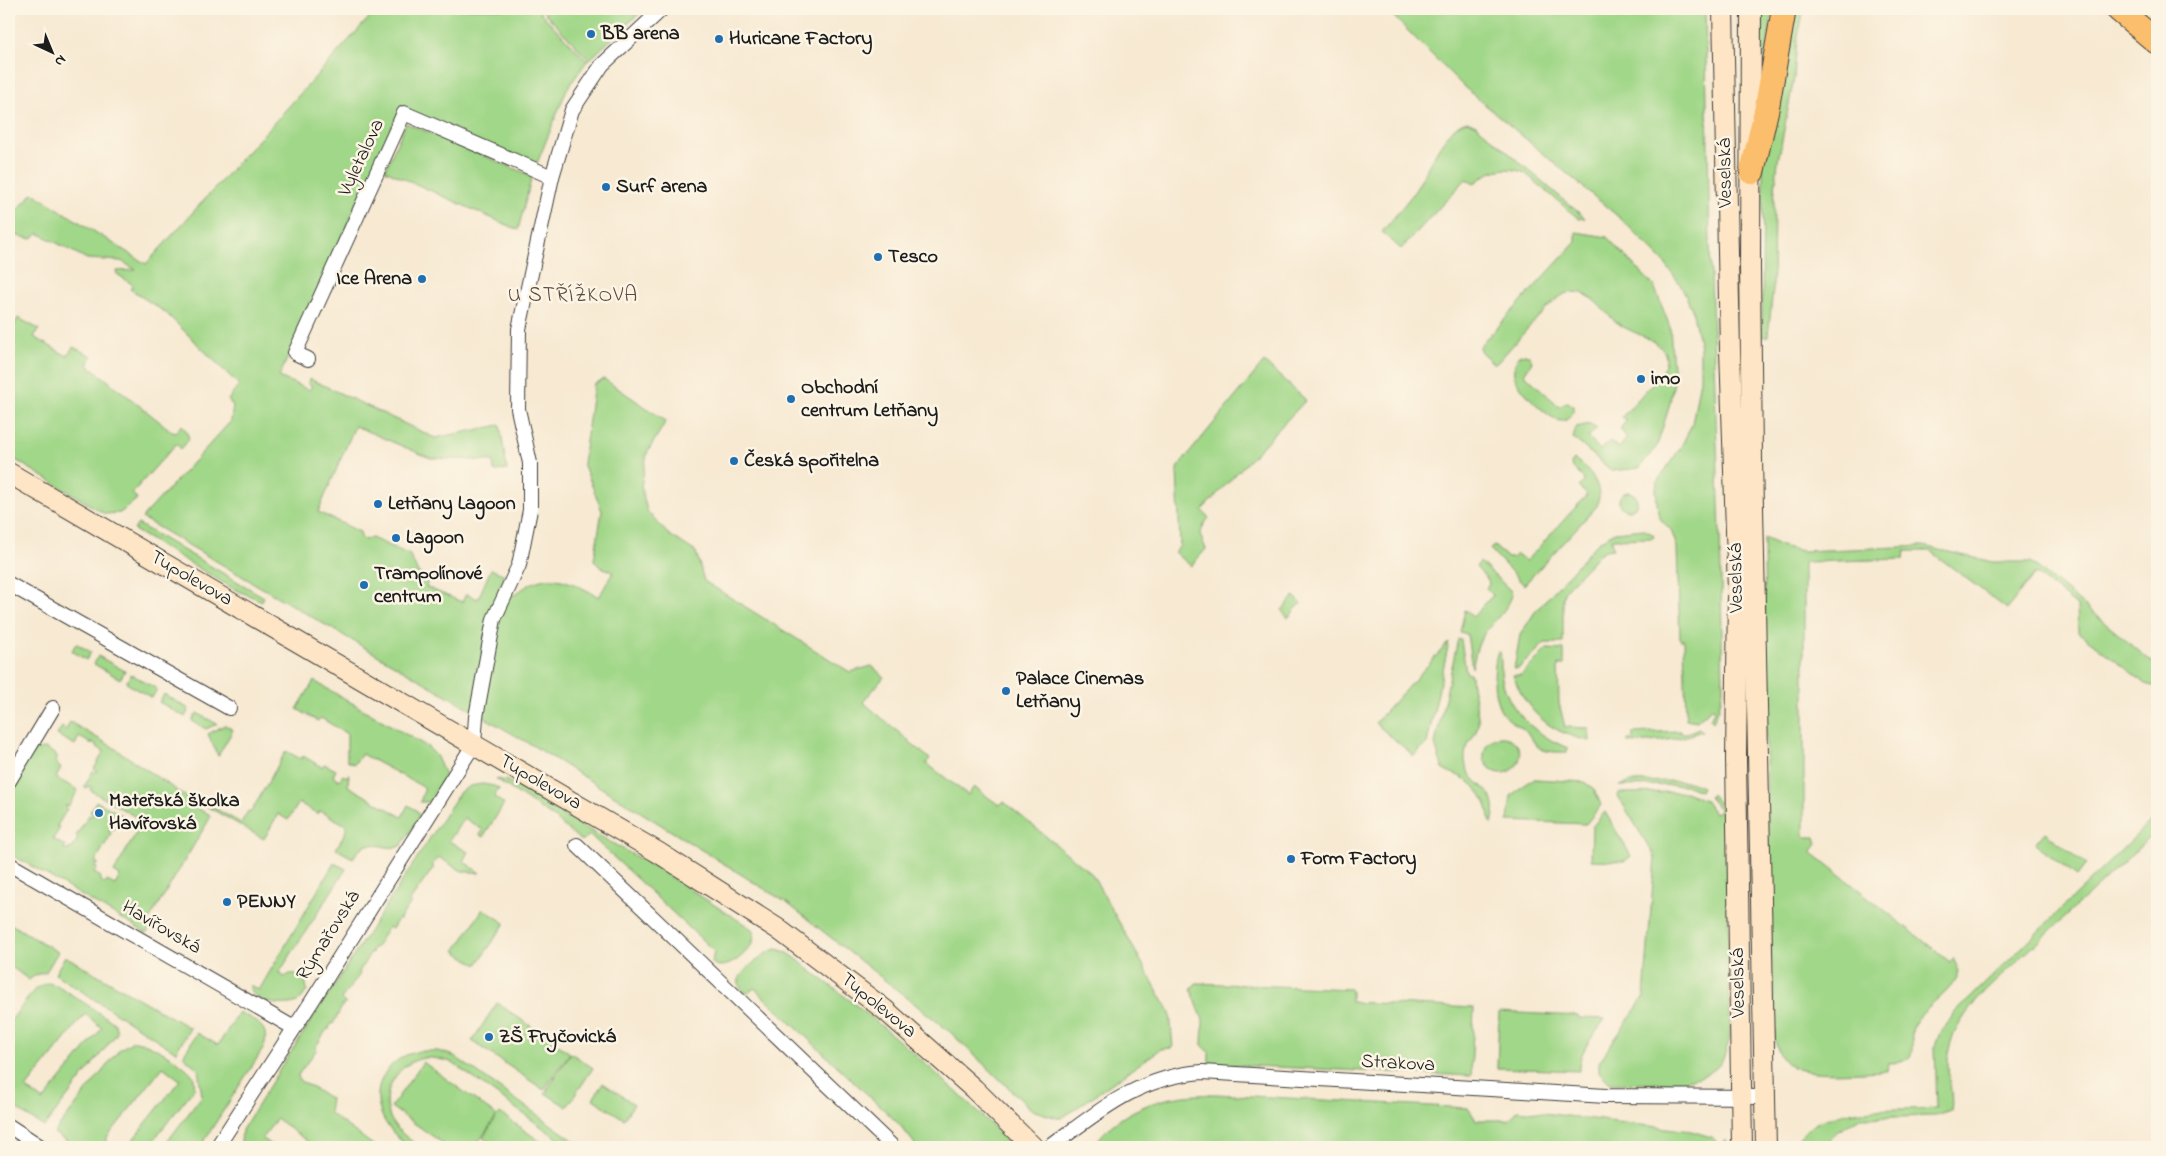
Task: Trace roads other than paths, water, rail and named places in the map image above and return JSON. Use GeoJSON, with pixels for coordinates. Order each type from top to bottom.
{"type":"FeatureCollection","features":[{"type":"Feature","properties":{"kind":"highway"},"geometry":{"type":"LineString","coordinates":[[1752,172],[1767,107],[1784,9]]}},
{"type":"Feature","properties":{"kind":"highway"},"geometry":{"type":"LineString","coordinates":[[2118,9],[2157,42]]}},
{"type":"Feature","properties":{"kind":"main road","name":"Veselská"},"geometry":{"type":"LineString","coordinates":[[1723,9],[1729,322],[1738,592],[1736,759],[1742,1147]]}},
{"type":"Feature","properties":{"kind":"main road","name":"Veselská"},"geometry":{"type":"LineString","coordinates":[[1751,9],[1752,172],[1750,275],[1752,439],[1766,1147]]}},
{"type":"Feature","properties":{"kind":"main road","name":"Tupolevova"},"geometry":{"type":"LineString","coordinates":[[9,473],[659,853],[778,930],[885,1010],[974,1089],[1033,1147]]}},
{"type":"Feature","properties":{"kind":"street"},"geometry":{"type":"LineString","coordinates":[[474,744],[476,717],[494,620],[519,565],[530,510],[530,463],[518,410],[519,329],[552,177],[572,110],[602,65],[662,9]]}},
{"type":"Feature","properties":{"kind":"street","name":"Vyletalova"},"geometry":{"type":"LineString","coordinates":[[308,359],[295,353],[404,113],[552,177]]}},
{"type":"Feature","properties":{"kind":"street"},"geometry":{"type":"LineString","coordinates":[[9,584],[229,708]]}},
{"type":"Feature","properties":{"kind":"street"},"geometry":{"type":"LineString","coordinates":[[9,781],[53,708]]}},
{"type":"Feature","properties":{"kind":"street","name":"Rýmařovská"},"geometry":{"type":"LineString","coordinates":[[219,1146],[474,744]]}},
{"type":"Feature","properties":{"kind":"street"},"geometry":{"type":"LineString","coordinates":[[1736,759],[1758,758]]}},
{"type":"Feature","properties":{"kind":"street","name":"Tupolevova"},"geometry":{"type":"LineString","coordinates":[[577,845],[893,1147]]}},
{"type":"Feature","properties":{"kind":"street","name":"Havířovská"},"geometry":{"type":"LineString","coordinates":[[9,864],[294,1028]]}},
{"type":"Feature","properties":{"kind":"street","name":"Strakova"},"geometry":{"type":"LineString","coordinates":[[1050,1147],[1118,1098],[1160,1079],[1195,1072],[1606,1096],[1764,1097]]}},
{"type":"Feature","properties":{"kind":"street"},"geometry":{"type":"LineString","coordinates":[[9,1126],[41,1147]]}},
{"type":"Feature","properties":{"kind":"place","name":"BB arena"},"geometry":{"type":"Point","coordinates":[591,34]}},
{"type":"Feature","properties":{"kind":"place","name":"Huricane Factory"},"geometry":{"type":"Point","coordinates":[719,39]}},
{"type":"Feature","properties":{"kind":"place","name":"Surf arena"},"geometry":{"type":"Point","coordinates":[606,187]}},
{"type":"Feature","properties":{"kind":"place","name":"Tesco"},"geometry":{"type":"Point","coordinates":[878,257]}},
{"type":"Feature","properties":{"kind":"place","name":"Ice Arena"},"geometry":{"type":"Point","coordinates":[422,279]}},
{"type":"Feature","properties":{"kind":"place","name":"imo"},"geometry":{"type":"Point","coordinates":[1641,379]}},
{"type":"Feature","properties":{"kind":"place","name":"Obchodní centrum Letňany"},"geometry":{"type":"Point","coordinates":[791,399]}},
{"type":"Feature","properties":{"kind":"place","name":"Česká spořitelna"},"geometry":{"type":"Point","coordinates":[734,461]}},
{"type":"Feature","properties":{"kind":"place","name":"Letňany Lagoon"},"geometry":{"type":"Point","coordinates":[378,504]}},
{"type":"Feature","properties":{"kind":"place","name":"Lagoon"},"geometry":{"type":"Point","coordinates":[396,538]}},
{"type":"Feature","properties":{"kind":"place","name":"Trampolínové centrum"},"geometry":{"type":"Point","coordinates":[364,585]}},
{"type":"Feature","properties":{"kind":"place","name":"Palace Cinemas Letňany"},"geometry":{"type":"Point","coordinates":[1006,691]}},
{"type":"Feature","properties":{"kind":"place","name":"Mateřská školka Havířovská"},"geometry":{"type":"Point","coordinates":[99,813]}},
{"type":"Feature","properties":{"kind":"place","name":"Form Factory"},"geometry":{"type":"Point","coordinates":[1291,859]}},
{"type":"Feature","properties":{"kind":"place","name":"PENNY"},"geometry":{"type":"Point","coordinates":[227,902]}},
{"type":"Feature","properties":{"kind":"place","name":"ZŠ Fryčovická"},"geometry":{"type":"Point","coordinates":[489,1037]}},
{"type":"Feature","properties":{"kind":"district","name":"U STŘÍŽKOVA"},"geometry":{"type":"Point","coordinates":[573,296]}}]}
